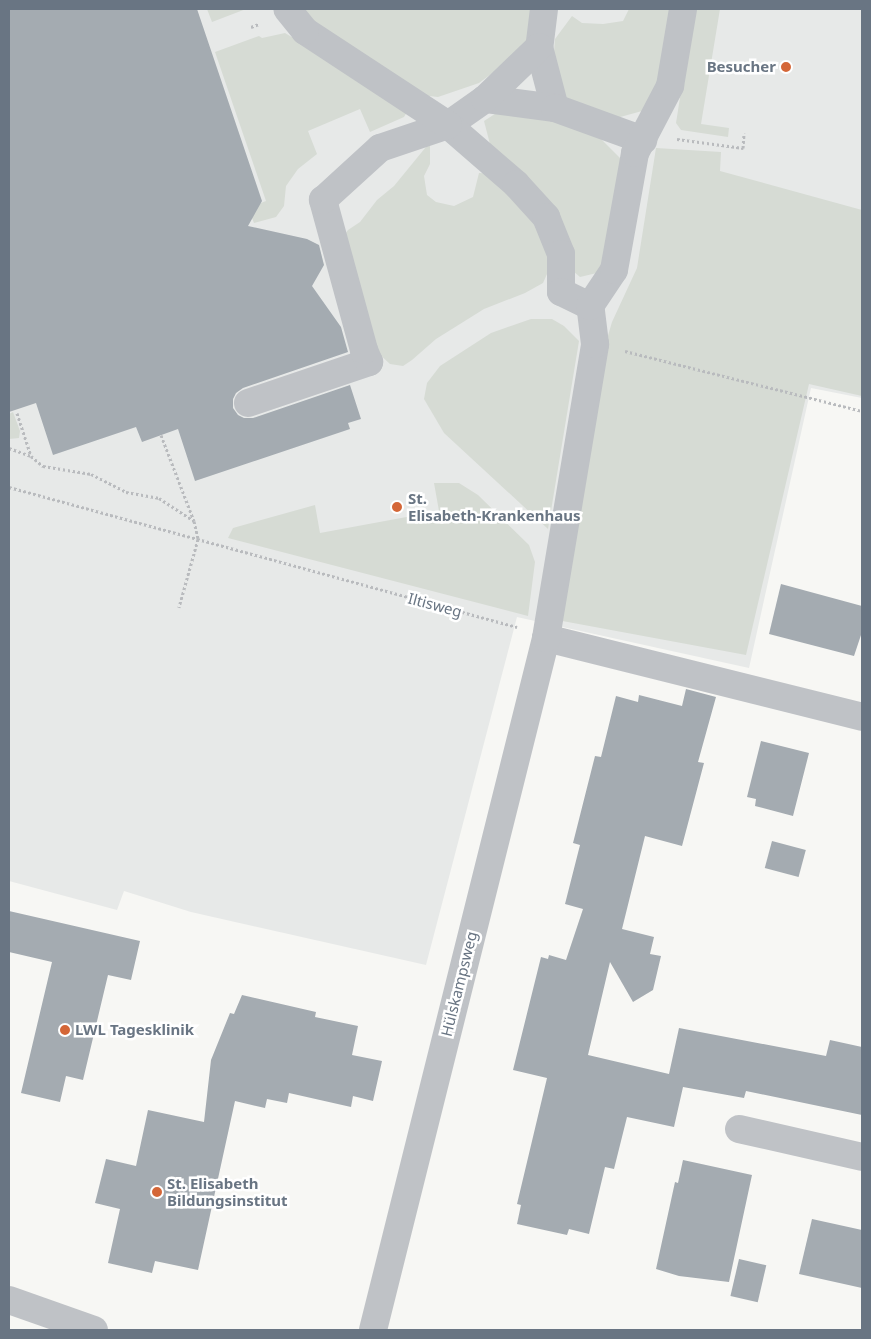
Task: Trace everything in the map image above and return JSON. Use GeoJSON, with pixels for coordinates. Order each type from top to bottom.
{"type":"FeatureCollection","features":[{"type":"Feature","properties":{"kind":"street"},"geometry":{"type":"LineString","coordinates":[[544,9],[539,47],[554,108]]}},
{"type":"Feature","properties":{"kind":"street"},"geometry":{"type":"LineString","coordinates":[[279,12],[448,125],[516,184],[546,217],[561,254],[561,292],[590,306],[614,270],[635,153],[670,86],[683,9]]}},
{"type":"Feature","properties":{"kind":"street"},"geometry":{"type":"LineString","coordinates":[[248,403],[369,362],[364,350],[323,200],[380,148],[448,125],[485,99],[539,47]]}},
{"type":"Feature","properties":{"kind":"street"},"geometry":{"type":"LineString","coordinates":[[485,99],[554,108],[643,140]]}},
{"type":"Feature","properties":{"kind":"street","name":"Hülskampsweg"},"geometry":{"type":"LineString","coordinates":[[373,1330],[546,638],[595,344],[590,306]]}},
{"type":"Feature","properties":{"kind":"street"},"geometry":{"type":"LineString","coordinates":[[546,638],[862,717]]}},
{"type":"Feature","properties":{"kind":"street"},"geometry":{"type":"LineString","coordinates":[[739,1129],[862,1157]]}},
{"type":"Feature","properties":{"kind":"street"},"geometry":{"type":"LineString","coordinates":[[9,1300],[94,1330]]}},
{"type":"Feature","properties":{"kind":"path"},"geometry":{"type":"LineString","coordinates":[[676,139],[743,148],[744,133]]}},
{"type":"Feature","properties":{"kind":"path"},"geometry":{"type":"LineString","coordinates":[[595,344],[862,411]]}},
{"type":"Feature","properties":{"kind":"path"},"geometry":{"type":"LineString","coordinates":[[16,413],[31,456]]}},
{"type":"Feature","properties":{"kind":"path"},"geometry":{"type":"LineString","coordinates":[[161,435],[194,521],[198,539],[179,606]]}},
{"type":"Feature","properties":{"kind":"path"},"geometry":{"type":"LineString","coordinates":[[9,448],[31,456],[43,466],[91,474],[126,492],[159,498],[194,521]]}},
{"type":"Feature","properties":{"kind":"path","name":"Iltisweg"},"geometry":{"type":"LineString","coordinates":[[9,487],[515,626],[546,638]]}},
{"type":"Feature","properties":{"kind":"shaded area","name":"St. Elisabeth-Krankenhaus"},"geometry":{"type":"Polygon","coordinates":[[[9,9],[862,9],[862,398],[811,388],[749,668],[517,617],[426,965],[191,912],[124,891],[117,910],[9,881],[9,9]]]}},
{"type":"Feature","properties":{"kind":"shaded area"},"geometry":{"type":"Polygon","coordinates":[[[207,9],[246,9],[212,22],[207,9]]]}},
{"type":"Feature","properties":{"kind":"shaded area"},"geometry":{"type":"Polygon","coordinates":[[[303,9],[530,9],[532,32],[521,52],[479,83],[438,97],[412,94],[308,22],[303,9]]]}},
{"type":"Feature","properties":{"kind":"shaded area"},"geometry":{"type":"Polygon","coordinates":[[[629,9],[670,9],[657,86],[642,111],[613,119],[562,99],[552,76],[555,39],[572,16],[582,23],[603,24],[623,21],[629,9]]]}},
{"type":"Feature","properties":{"kind":"shaded area"},"geometry":{"type":"Polygon","coordinates":[[[694,9],[720,9],[701,124],[729,128],[728,137],[681,130],[676,123],[694,9]]]}},
{"type":"Feature","properties":{"kind":"shaded area"},"geometry":{"type":"Polygon","coordinates":[[[285,33],[395,99],[407,112],[404,117],[370,132],[360,109],[308,131],[317,154],[298,169],[286,186],[284,206],[276,217],[254,223],[248,208],[266,201],[215,52],[259,36],[262,38],[285,33]]]}},
{"type":"Feature","properties":{"kind":"shaded area"},"geometry":{"type":"Polygon","coordinates":[[[498,112],[561,123],[599,137],[622,160],[601,272],[580,277],[573,271],[491,148],[484,121],[498,112]]]}},
{"type":"Feature","properties":{"kind":"shaded area"},"geometry":{"type":"Polygon","coordinates":[[[430,142],[430,164],[424,176],[427,195],[436,202],[454,206],[473,197],[479,173],[496,174],[541,220],[551,265],[543,283],[525,293],[484,309],[436,339],[403,366],[390,364],[377,352],[340,241],[348,230],[360,222],[377,200],[394,186],[430,142]]]}},
{"type":"Feature","properties":{"kind":"shaded area"},"geometry":{"type":"Polygon","coordinates":[[[656,148],[721,152],[720,171],[862,210],[862,396],[809,384],[746,655],[557,620],[599,366],[612,322],[637,268],[656,148]]]}},
{"type":"Feature","properties":{"kind":"shaded area"},"geometry":{"type":"Polygon","coordinates":[[[531,319],[552,319],[564,326],[579,341],[548,529],[444,433],[424,399],[427,383],[440,366],[491,333],[531,319]]]}},
{"type":"Feature","properties":{"kind":"shaded area"},"geometry":{"type":"Polygon","coordinates":[[[13,412],[20,431],[19,438],[9,439],[9,414],[13,412]]]}},
{"type":"Feature","properties":{"kind":"shaded area"},"geometry":{"type":"Polygon","coordinates":[[[434,483],[459,483],[478,495],[529,545],[535,562],[528,616],[228,538],[233,528],[315,505],[320,533],[439,511],[434,483]]]}},
{"type":"Feature","properties":{"kind":"building"},"geometry":{"type":"Polygon","coordinates":[[[9,9],[197,9],[262,201],[248,226],[307,239],[319,245],[324,265],[312,286],[341,327],[348,352],[243,388],[236,393],[233,399],[233,408],[238,415],[244,418],[253,418],[350,385],[361,419],[348,423],[350,429],[195,481],[178,429],[142,442],[136,427],[53,455],[36,403],[9,412],[9,9]]]}},
{"type":"Feature","properties":{"kind":"building"},"geometry":{"type":"Polygon","coordinates":[[[781,584],[862,606],[862,632],[854,656],[769,634],[781,584]]]}},
{"type":"Feature","properties":{"kind":"building"},"geometry":{"type":"Polygon","coordinates":[[[686,689],[716,697],[698,762],[704,763],[682,846],[645,836],[622,929],[654,937],[650,954],[661,956],[653,990],[633,1002],[610,962],[588,1055],[669,1074],[679,1028],[826,1056],[830,1040],[862,1047],[862,1115],[746,1091],[744,1098],[683,1087],[674,1127],[627,1117],[614,1169],[605,1167],[589,1234],[569,1229],[567,1235],[517,1224],[521,1205],[517,1204],[547,1078],[513,1070],[541,957],[548,959],[549,955],[566,960],[583,909],[565,904],[580,845],[573,843],[595,756],[601,757],[616,696],[638,702],[639,695],[682,706],[686,689]]]}},
{"type":"Feature","properties":{"kind":"building"},"geometry":{"type":"Polygon","coordinates":[[[761,741],[809,753],[793,816],[755,806],[756,799],[747,797],[761,741]]]}},
{"type":"Feature","properties":{"kind":"building"},"geometry":{"type":"Polygon","coordinates":[[[772,841],[806,850],[799,877],[765,868],[772,841]]]}},
{"type":"Feature","properties":{"kind":"building","name":"LWL Tagesklinik"},"geometry":{"type":"Polygon","coordinates":[[[9,911],[140,941],[131,980],[108,975],[83,1080],[66,1076],[60,1102],[21,1093],[52,962],[9,952],[9,911]]]}},
{"type":"Feature","properties":{"kind":"building"},"geometry":{"type":"Polygon","coordinates":[[[242,995],[316,1012],[315,1017],[358,1026],[352,1055],[382,1061],[373,1101],[353,1096],[351,1107],[289,1093],[287,1103],[267,1099],[265,1108],[235,1101],[198,1270],[155,1261],[152,1273],[108,1263],[120,1209],[95,1203],[106,1159],[136,1166],[148,1110],[204,1122],[211,1060],[230,1013],[234,1014],[242,995]]]}},
{"type":"Feature","properties":{"kind":"building"},"geometry":{"type":"Polygon","coordinates":[[[683,1160],[752,1175],[729,1282],[679,1276],[656,1269],[675,1182],[678,1183],[683,1160]]]}},
{"type":"Feature","properties":{"kind":"building"},"geometry":{"type":"Polygon","coordinates":[[[812,1219],[862,1230],[862,1288],[799,1274],[812,1219]]]}},
{"type":"Feature","properties":{"kind":"building"},"geometry":{"type":"Polygon","coordinates":[[[739,1259],[766,1265],[758,1302],[730,1296],[739,1259]]]}},
{"type":"Feature","properties":{"kind":"place","name":"Besucher"},"geometry":{"type":"Point","coordinates":[786,67]}},
{"type":"Feature","properties":{"kind":"place","name":"St. Elisabeth-Krankenhaus"},"geometry":{"type":"Point","coordinates":[397,507]}},
{"type":"Feature","properties":{"kind":"place","name":"LWL Tagesklinik"},"geometry":{"type":"Point","coordinates":[65,1030]}},
{"type":"Feature","properties":{"kind":"place","name":"St. Elisabeth Bildungsinstitut"},"geometry":{"type":"Point","coordinates":[157,1192]}}]}
